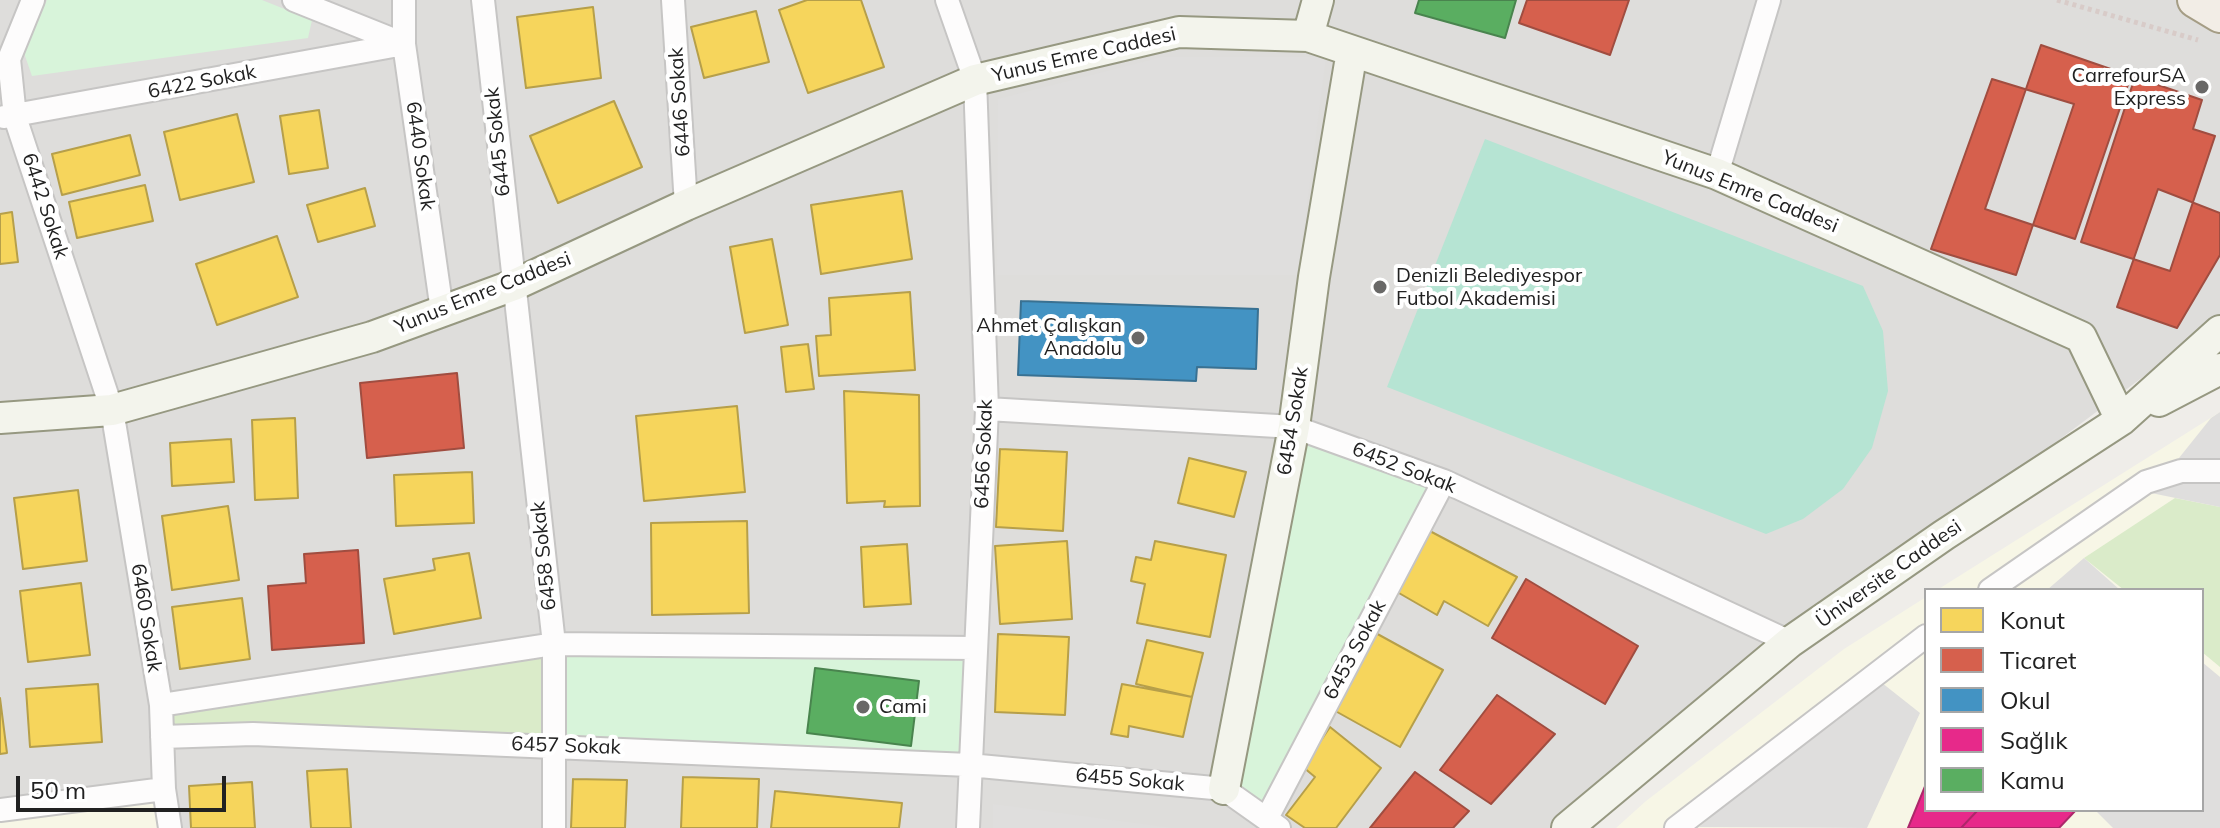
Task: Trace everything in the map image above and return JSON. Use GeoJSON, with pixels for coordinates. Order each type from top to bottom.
{"type":"FeatureCollection","features":[{"type":"Feature","properties":{"kind":"main road"},"geometry":{"type":"LineString","coordinates":[[2197,0],[2214,29]]}},
{"type":"Feature","properties":{"kind":"main road"},"geometry":{"type":"LineString","coordinates":[[2197,0],[2220,6]]}},
{"type":"Feature","properties":{"kind":"street","name":"6442 Sokak"},"geometry":{"type":"LineString","coordinates":[[33,0],[9,59],[8,117],[112,410]]}},
{"type":"Feature","properties":{"kind":"street"},"geometry":{"type":"LineString","coordinates":[[294,0],[404,44]]}},
{"type":"Feature","properties":{"kind":"street","name":"6440 Sokak"},"geometry":{"type":"LineString","coordinates":[[404,0],[404,44],[442,311]]}},
{"type":"Feature","properties":{"kind":"street","name":"6445 Sokak"},"geometry":{"type":"LineString","coordinates":[[483,0],[514,285]]}},
{"type":"Feature","properties":{"kind":"street","name":"6446 Sokak"},"geometry":{"type":"LineString","coordinates":[[673,0],[686,205]]}},
{"type":"Feature","properties":{"kind":"street","name":"6456 Sokak"},"geometry":{"type":"LineString","coordinates":[[947,0],[975,80],[987,409],[968,828]]}},
{"type":"Feature","properties":{"kind":"street"},"geometry":{"type":"LineString","coordinates":[[1308,36],[1318,0]]}},
{"type":"Feature","properties":{"kind":"street"},"geometry":{"type":"LineString","coordinates":[[1717,174],[1769,0]]}},
{"type":"Feature","properties":{"kind":"street","name":"Yunus Emre Caddesi"},"geometry":{"type":"LineString","coordinates":[[0,418],[112,410],[372,337],[514,285],[686,205],[975,80],[1179,32],[1308,36],[1717,174],[2081,337],[2121,420]]}},
{"type":"Feature","properties":{"kind":"street","name":"6422 Sokak"},"geometry":{"type":"LineString","coordinates":[[8,117],[404,44]]}},
{"type":"Feature","properties":{"kind":"street","name":"6454 Sokak"},"geometry":{"type":"LineString","coordinates":[[1224,789],[1294,427],[1314,277],[1352,51]]}},
{"type":"Feature","properties":{"kind":"street","name":"6458 Sokak"},"geometry":{"type":"LineString","coordinates":[[514,285],[554,644],[554,828]]}},
{"type":"Feature","properties":{"kind":"street","name":"Üniversite Caddesi"},"geometry":{"type":"LineString","coordinates":[[1567,828],[1790,642],[1944,535],[2121,420],[2220,331]]}},
{"type":"Feature","properties":{"kind":"street"},"geometry":{"type":"LineString","coordinates":[[2121,420],[2220,369]]}},
{"type":"Feature","properties":{"kind":"street","name":"6452 Sokak"},"geometry":{"type":"LineString","coordinates":[[987,409],[1294,427],[1444,481],[1790,642]]}},
{"type":"Feature","properties":{"kind":"street","name":"6460 Sokak"},"geometry":{"type":"LineString","coordinates":[[112,410],[161,705],[164,789],[170,828]]}},
{"type":"Feature","properties":{"kind":"street"},"geometry":{"type":"LineString","coordinates":[[1993,588],[2146,482],[2181,471],[2220,471]]}},
{"type":"Feature","properties":{"kind":"street","name":"6453 Sokak"},"geometry":{"type":"LineString","coordinates":[[1273,823],[1444,481]]}},
{"type":"Feature","properties":{"kind":"street"},"geometry":{"type":"LineString","coordinates":[[1676,828],[1924,638]]}},
{"type":"Feature","properties":{"kind":"street"},"geometry":{"type":"LineString","coordinates":[[161,705],[554,644],[974,648]]}},
{"type":"Feature","properties":{"kind":"street","name":"6457 Sokak"},"geometry":{"type":"LineString","coordinates":[[162,737],[253,734],[969,765]]}},
{"type":"Feature","properties":{"kind":"street","name":"6455 Sokak"},"geometry":{"type":"LineString","coordinates":[[969,765],[1224,789],[1273,823]]}},
{"type":"Feature","properties":{"kind":"street"},"geometry":{"type":"LineString","coordinates":[[0,810],[164,789]]}},
{"type":"Feature","properties":{"kind":"path"},"geometry":{"type":"LineString","coordinates":[[2057,0],[2214,29]]}},
{"type":"Feature","properties":{"kind":"shaded area"},"geometry":{"type":"Polygon","coordinates":[[[0,0],[2220,0],[2220,319],[1790,642],[1569,828],[0,828],[0,0]]]}},
{"type":"Feature","properties":{"kind":"shaded area"},"geometry":{"type":"Polygon","coordinates":[[[1162,57],[1326,57],[1298,275],[997,275],[998,99],[1162,57]]]}},
{"type":"Feature","properties":{"kind":"shaded area"},"geometry":{"type":"Polygon","coordinates":[[[2220,412],[2220,828],[1616,828],[1646,801],[1844,649],[1924,598],[1924,812],[2204,812],[2204,588],[1940,588],[2220,412]]]}},
{"type":"Feature","properties":{"kind":"shaded area"},"geometry":{"type":"Polygon","coordinates":[[[2220,412],[2220,507],[2151,493],[2211,418],[2220,412]]]}},
{"type":"Feature","properties":{"kind":"shaded area"},"geometry":{"type":"Polygon","coordinates":[[[2084,558],[2118,588],[2049,588],[2084,558]]]}},
{"type":"Feature","properties":{"kind":"shaded area"},"geometry":{"type":"Polygon","coordinates":[[[2204,664],[2220,677],[2220,828],[2113,828],[2097,812],[2204,812],[2204,664]]]}},
{"type":"Feature","properties":{"kind":"shaded area"},"geometry":{"type":"Polygon","coordinates":[[[1877,679],[1920,713],[1867,828],[1699,827],[1877,679]]]}},
{"type":"Feature","properties":{"kind":"shaded area"},"geometry":{"type":"Polygon","coordinates":[[[164,789],[166,828],[0,828],[0,815],[164,789]]]}},
{"type":"Feature","properties":{"kind":"shaded area"},"geometry":{"type":"Polygon","coordinates":[[[993,804],[1172,828],[993,828],[993,804]]]}},
{"type":"Feature","properties":{"kind":"green space"},"geometry":{"type":"Polygon","coordinates":[[[47,0],[262,0],[312,20],[308,38],[32,76],[24,53],[47,0]]]}},
{"type":"Feature","properties":{"kind":"green space"},"geometry":{"type":"Polygon","coordinates":[[[1485,139],[1863,286],[1883,331],[1888,391],[1872,448],[1843,489],[1803,519],[1766,534],[1387,387],[1485,139]]]}},
{"type":"Feature","properties":{"kind":"green space"},"geometry":{"type":"Polygon","coordinates":[[[1294,427],[1444,481],[1267,818],[1224,789],[1294,427]]]}},
{"type":"Feature","properties":{"kind":"green space"},"geometry":{"type":"Polygon","coordinates":[[[2175,498],[2220,507],[2220,667],[2204,654],[2204,588],[2122,588],[2084,558],[2175,498]]]}},
{"type":"Feature","properties":{"kind":"green space"},"geometry":{"type":"Polygon","coordinates":[[[554,644],[555,746],[162,737],[161,705],[554,644]]]}},
{"type":"Feature","properties":{"kind":"green space"},"geometry":{"type":"Polygon","coordinates":[[[554,644],[974,648],[969,765],[555,746],[554,644]]]}},
{"type":"Feature","properties":{"kind":"building: Konut"},"geometry":{"type":"Polygon","coordinates":[[[807,0],[861,0],[884,67],[808,93],[779,10],[807,0]]]}},
{"type":"Feature","properties":{"kind":"building: Konut"},"geometry":{"type":"Polygon","coordinates":[[[593,7],[601,78],[526,88],[517,17],[593,7]]]}},
{"type":"Feature","properties":{"kind":"building: Konut"},"geometry":{"type":"Polygon","coordinates":[[[756,11],[769,62],[704,78],[691,27],[756,11]]]}},
{"type":"Feature","properties":{"kind":"building: Konut"},"geometry":{"type":"Polygon","coordinates":[[[614,101],[642,167],[558,203],[530,136],[614,101]]]}},
{"type":"Feature","properties":{"kind":"building: Konut"},"geometry":{"type":"Polygon","coordinates":[[[319,110],[328,168],[289,174],[280,116],[319,110]]]}},
{"type":"Feature","properties":{"kind":"building: Konut"},"geometry":{"type":"Polygon","coordinates":[[[237,114],[254,182],[180,200],[164,132],[237,114]]]}},
{"type":"Feature","properties":{"kind":"building: Konut"},"geometry":{"type":"Polygon","coordinates":[[[130,135],[140,175],[62,195],[52,154],[130,135]]]}},
{"type":"Feature","properties":{"kind":"building: Konut"},"geometry":{"type":"Polygon","coordinates":[[[145,185],[153,221],[77,238],[69,202],[145,185]]]}},
{"type":"Feature","properties":{"kind":"building: Konut"},"geometry":{"type":"Polygon","coordinates":[[[365,188],[375,226],[318,242],[307,205],[365,188]]]}},
{"type":"Feature","properties":{"kind":"building: Konut"},"geometry":{"type":"Polygon","coordinates":[[[902,191],[912,259],[821,274],[811,205],[902,191]]]}},
{"type":"Feature","properties":{"kind":"building: Konut"},"geometry":{"type":"Polygon","coordinates":[[[12,212],[18,262],[0,264],[0,214],[12,212]]]}},
{"type":"Feature","properties":{"kind":"building: Konut"},"geometry":{"type":"Polygon","coordinates":[[[277,236],[298,297],[217,325],[196,264],[277,236]]]}},
{"type":"Feature","properties":{"kind":"building: Konut"},"geometry":{"type":"Polygon","coordinates":[[[772,239],[788,325],[745,333],[730,247],[772,239]]]}},
{"type":"Feature","properties":{"kind":"building: Konut"},"geometry":{"type":"Polygon","coordinates":[[[910,292],[915,370],[819,376],[816,336],[831,335],[829,298],[910,292]]]}},
{"type":"Feature","properties":{"kind":"building: Konut"},"geometry":{"type":"Polygon","coordinates":[[[808,344],[814,389],[786,392],[781,347],[808,344]]]}},
{"type":"Feature","properties":{"kind":"building: Konut"},"geometry":{"type":"Polygon","coordinates":[[[844,391],[919,395],[920,506],[884,507],[885,501],[847,503],[844,391]]]}},
{"type":"Feature","properties":{"kind":"building: Konut"},"geometry":{"type":"Polygon","coordinates":[[[737,406],[745,492],[644,501],[636,416],[737,406]]]}},
{"type":"Feature","properties":{"kind":"building: Konut"},"geometry":{"type":"Polygon","coordinates":[[[295,418],[298,498],[255,500],[252,420],[295,418]]]}},
{"type":"Feature","properties":{"kind":"building: Konut"},"geometry":{"type":"Polygon","coordinates":[[[231,439],[234,482],[172,486],[170,443],[231,439]]]}},
{"type":"Feature","properties":{"kind":"building: Konut"},"geometry":{"type":"Polygon","coordinates":[[[1000,449],[1067,452],[1063,531],[996,527],[1000,449]]]}},
{"type":"Feature","properties":{"kind":"building: Konut"},"geometry":{"type":"Polygon","coordinates":[[[1189,458],[1246,472],[1234,517],[1178,503],[1189,458]]]}},
{"type":"Feature","properties":{"kind":"building: Konut"},"geometry":{"type":"Polygon","coordinates":[[[472,472],[474,523],[396,526],[394,475],[472,472]]]}},
{"type":"Feature","properties":{"kind":"building: Konut"},"geometry":{"type":"Polygon","coordinates":[[[78,490],[87,561],[23,569],[14,498],[78,490]]]}},
{"type":"Feature","properties":{"kind":"building: Konut"},"geometry":{"type":"Polygon","coordinates":[[[228,506],[239,580],[172,590],[162,516],[228,506]]]}},
{"type":"Feature","properties":{"kind":"building: Konut"},"geometry":{"type":"Polygon","coordinates":[[[747,521],[749,613],[652,615],[651,523],[747,521]]]}},
{"type":"Feature","properties":{"kind":"building: Konut"},"geometry":{"type":"Polygon","coordinates":[[[1426,529],[1517,577],[1488,626],[1444,601],[1437,615],[1392,589],[1426,529]]]}},
{"type":"Feature","properties":{"kind":"building: Konut"},"geometry":{"type":"Polygon","coordinates":[[[1067,541],[1072,619],[1000,624],[995,546],[1067,541]]]}},
{"type":"Feature","properties":{"kind":"building: Konut"},"geometry":{"type":"Polygon","coordinates":[[[1155,541],[1226,555],[1210,637],[1137,623],[1145,584],[1131,581],[1136,557],[1151,560],[1155,541]]]}},
{"type":"Feature","properties":{"kind":"building: Konut"},"geometry":{"type":"Polygon","coordinates":[[[907,544],[911,604],[864,607],[861,547],[907,544]]]}},
{"type":"Feature","properties":{"kind":"building: Konut"},"geometry":{"type":"Polygon","coordinates":[[[469,553],[481,618],[394,634],[384,579],[435,570],[433,559],[469,553]]]}},
{"type":"Feature","properties":{"kind":"building: Konut"},"geometry":{"type":"Polygon","coordinates":[[[81,583],[90,655],[28,662],[20,591],[81,583]]]}},
{"type":"Feature","properties":{"kind":"building: Konut"},"geometry":{"type":"Polygon","coordinates":[[[242,598],[250,659],[180,669],[172,607],[242,598]]]}},
{"type":"Feature","properties":{"kind":"building: Konut"},"geometry":{"type":"Polygon","coordinates":[[[1372,631],[1443,670],[1400,747],[1330,708],[1372,631]]]}},
{"type":"Feature","properties":{"kind":"building: Konut"},"geometry":{"type":"Polygon","coordinates":[[[998,634],[1069,637],[1065,715],[995,712],[998,634]]]}},
{"type":"Feature","properties":{"kind":"building: Konut"},"geometry":{"type":"Polygon","coordinates":[[[1147,640],[1203,653],[1192,697],[1136,684],[1147,640]]]}},
{"type":"Feature","properties":{"kind":"building: Konut"},"geometry":{"type":"Polygon","coordinates":[[[98,684],[102,742],[30,747],[26,689],[98,684]]]}},
{"type":"Feature","properties":{"kind":"building: Konut"},"geometry":{"type":"Polygon","coordinates":[[[1122,684],[1192,697],[1183,737],[1129,726],[1128,737],[1111,734],[1122,684]]]}},
{"type":"Feature","properties":{"kind":"building: Konut"},"geometry":{"type":"Polygon","coordinates":[[[0,698],[7,753],[0,754],[0,698]]]}},
{"type":"Feature","properties":{"kind":"building: Konut"},"geometry":{"type":"Polygon","coordinates":[[[1330,727],[1381,768],[1336,828],[1305,828],[1286,815],[1315,777],[1303,767],[1330,727]]]}},
{"type":"Feature","properties":{"kind":"building: Konut"},"geometry":{"type":"Polygon","coordinates":[[[347,769],[351,828],[311,828],[307,771],[347,769]]]}},
{"type":"Feature","properties":{"kind":"building: Konut"},"geometry":{"type":"Polygon","coordinates":[[[683,777],[759,779],[757,828],[681,828],[683,777]]]}},
{"type":"Feature","properties":{"kind":"building: Konut"},"geometry":{"type":"Polygon","coordinates":[[[573,779],[627,780],[625,828],[571,828],[573,779]]]}},
{"type":"Feature","properties":{"kind":"building: Konut"},"geometry":{"type":"Polygon","coordinates":[[[252,782],[255,828],[191,828],[189,786],[252,782]]]}},
{"type":"Feature","properties":{"kind":"building: Konut"},"geometry":{"type":"Polygon","coordinates":[[[775,791],[902,803],[899,828],[771,828],[775,791]]]}},
{"type":"Feature","properties":{"kind":"building: Ticaret"},"geometry":{"type":"Polygon","coordinates":[[[1527,0],[1629,0],[1610,55],[1519,23],[1527,0]]]}},
{"type":"Feature","properties":{"kind":"building: Ticaret"},"geometry":{"type":"Polygon","coordinates":[[[2041,45],[2131,76],[2075,239],[1985,209],[2041,45]]]}},
{"type":"Feature","properties":{"kind":"building: Ticaret"},"geometry":{"type":"Polygon","coordinates":[[[2135,77],[2202,100],[2193,129],[2215,136],[2170,271],[2081,242],[2135,77]]]}},
{"type":"Feature","properties":{"kind":"building: Ticaret"},"geometry":{"type":"Polygon","coordinates":[[[1992,79],[2074,104],[2016,275],[1931,249],[1992,79]]]}},
{"type":"Feature","properties":{"kind":"building: Ticaret"},"geometry":{"type":"Polygon","coordinates":[[[2158,189],[2220,213],[2220,255],[2177,328],[2117,307],[2158,189]]]}},
{"type":"Feature","properties":{"kind":"building: Ticaret"},"geometry":{"type":"Polygon","coordinates":[[[457,373],[464,448],[367,458],[360,383],[457,373]]]}},
{"type":"Feature","properties":{"kind":"building: Ticaret"},"geometry":{"type":"Polygon","coordinates":[[[358,550],[364,643],[272,650],[268,586],[306,583],[304,554],[358,550]]]}},
{"type":"Feature","properties":{"kind":"building: Ticaret"},"geometry":{"type":"Polygon","coordinates":[[[1526,579],[1638,646],[1605,704],[1492,638],[1526,579]]]}},
{"type":"Feature","properties":{"kind":"building: Ticaret"},"geometry":{"type":"Polygon","coordinates":[[[1497,695],[1555,734],[1491,804],[1440,770],[1497,695]]]}},
{"type":"Feature","properties":{"kind":"building: Ticaret"},"geometry":{"type":"Polygon","coordinates":[[[1415,772],[1469,811],[1453,828],[1370,828],[1415,772]]]}},
{"type":"Feature","properties":{"kind":"building: Okul","name":"Ahmet Çalışkan Anadolu"},"geometry":{"type":"Polygon","coordinates":[[[1021,301],[1258,309],[1256,369],[1197,367],[1196,381],[1018,375],[1021,301]]]}},
{"type":"Feature","properties":{"kind":"building: Sağlık"},"geometry":{"type":"Polygon","coordinates":[[[1924,789],[1924,812],[1976,812],[1961,828],[1908,828],[1924,789]]]}},
{"type":"Feature","properties":{"kind":"building: Sağlık"},"geometry":{"type":"Polygon","coordinates":[[[1976,812],[2074,812],[2059,828],[1961,828],[1976,812]]]}},
{"type":"Feature","properties":{"kind":"building: Kamu"},"geometry":{"type":"Polygon","coordinates":[[[1419,0],[1516,0],[1505,38],[1415,13],[1419,0]]]}},
{"type":"Feature","properties":{"kind":"building: Kamu","name":"Cami"},"geometry":{"type":"Polygon","coordinates":[[[815,668],[919,681],[911,746],[807,733],[815,668]]]}},
{"type":"Feature","properties":{"kind":"place","name":"CarrefourSA Express"},"geometry":{"type":"Point","coordinates":[2202,87]}},
{"type":"Feature","properties":{"kind":"place","name":"Denizli Belediyespor Futbol Akademisi"},"geometry":{"type":"Point","coordinates":[1380,287]}},
{"type":"Feature","properties":{"kind":"place","name":"Ahmet Çalışkan Anadolu"},"geometry":{"type":"Point","coordinates":[1138,338]}},
{"type":"Feature","properties":{"kind":"place","name":"Cami"},"geometry":{"type":"Point","coordinates":[863,707]}}]}
